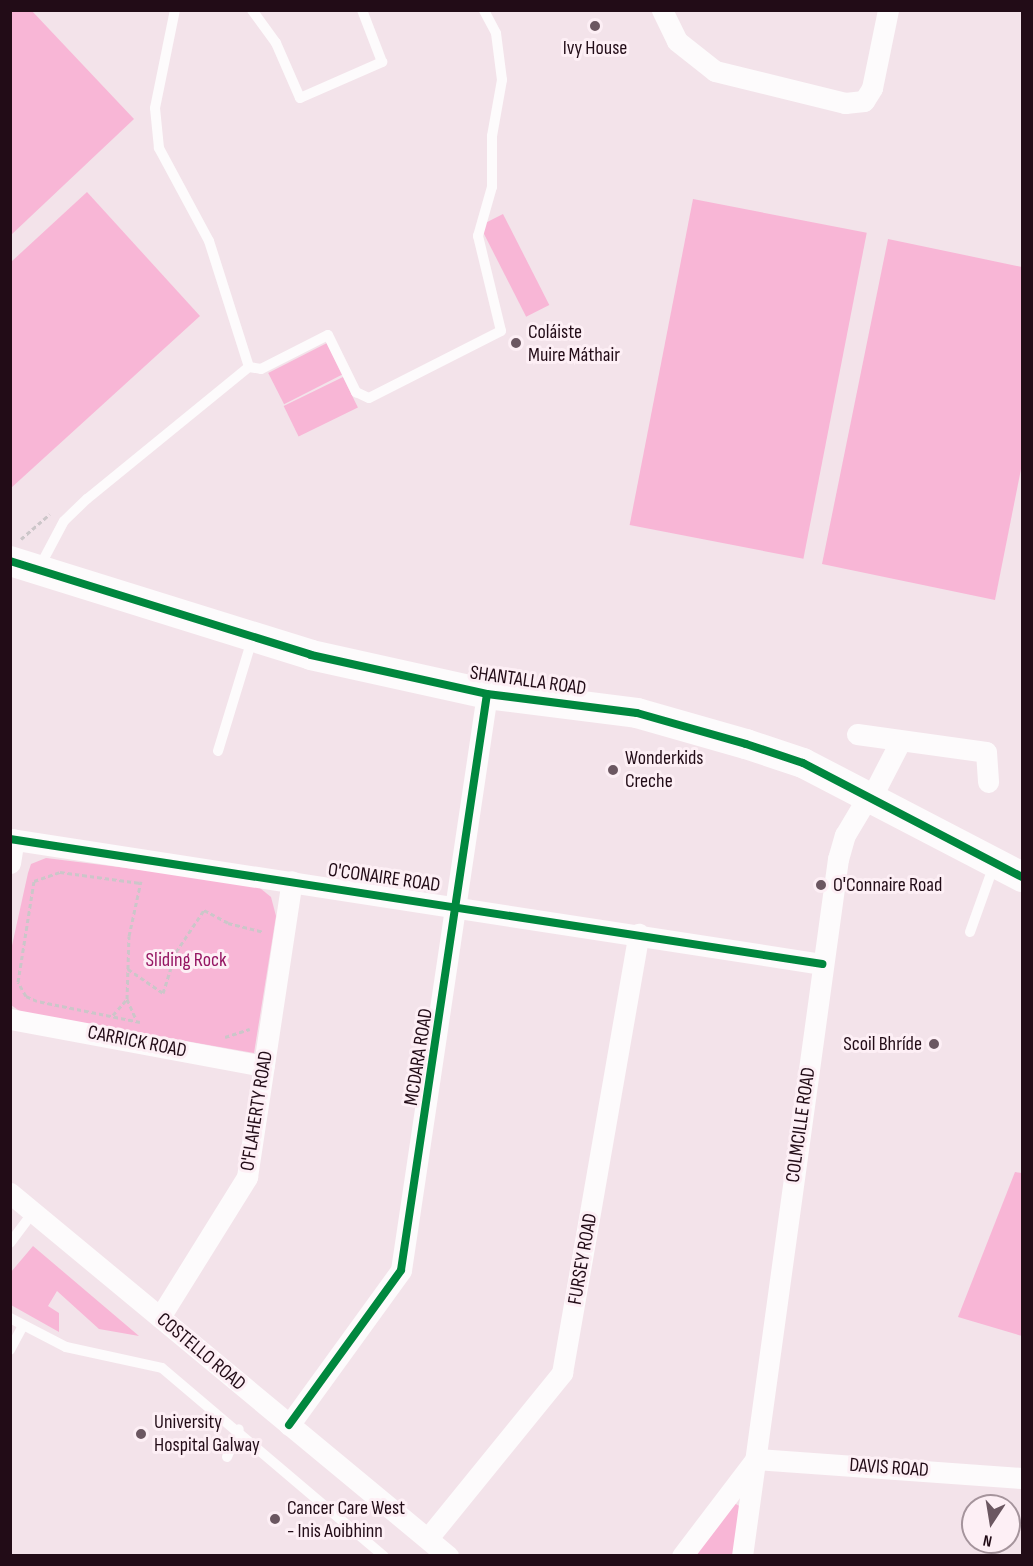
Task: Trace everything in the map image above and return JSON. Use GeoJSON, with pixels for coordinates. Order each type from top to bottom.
{"type":"FeatureCollection","features":[{"type":"Feature","properties":{"kind":"street"},"geometry":{"type":"LineString","coordinates":[[662,10],[677,41],[733,78],[845,103],[864,101],[872,88],[888,10]]}},
{"type":"Feature","properties":{"kind":"street","name":"SHANTALLA ROAD"},"geometry":{"type":"LineString","coordinates":[[25,565],[252,639],[487,694],[655,717],[803,763],[994,865],[1023,877]]}},
{"type":"Feature","properties":{"kind":"street","name":"MCDARA ROAD"},"geometry":{"type":"LineString","coordinates":[[289,1425],[390,1292],[401,1270],[458,905],[487,694]]}},
{"type":"Feature","properties":{"kind":"street"},"geometry":{"type":"LineString","coordinates":[[857,734],[900,742],[987,752],[988,782]]}},
{"type":"Feature","properties":{"kind":"street","name":"COLMCILLE ROAD"},"geometry":{"type":"LineString","coordinates":[[742,1556],[822,964],[845,835],[869,799],[900,742]]}},
{"type":"Feature","properties":{"kind":"street"},"geometry":{"type":"LineString","coordinates":[[10,863],[12,839]]}},
{"type":"Feature","properties":{"kind":"street","name":"O'CONAIRE ROAD"},"geometry":{"type":"LineString","coordinates":[[12,839],[458,905],[822,964]]}},
{"type":"Feature","properties":{"kind":"street","name":"O'FLAHERTY ROAD"},"geometry":{"type":"LineString","coordinates":[[160,1317],[247,1177],[292,881]]}},
{"type":"Feature","properties":{"kind":"street","name":"FURSEY ROAD"},"geometry":{"type":"LineString","coordinates":[[428,1538],[562,1373],[639,934]]}},
{"type":"Feature","properties":{"kind":"street","name":"CARRICK ROAD"},"geometry":{"type":"LineString","coordinates":[[10,1018],[264,1066]]}},
{"type":"Feature","properties":{"kind":"street","name":"COSTELLO ROAD"},"geometry":{"type":"LineString","coordinates":[[10,1194],[448,1556]]}},
{"type":"Feature","properties":{"kind":"street","name":"COLMCILLE ROAD"},"geometry":{"type":"LineString","coordinates":[[682,1556],[756,1459]]}},
{"type":"Feature","properties":{"kind":"street","name":"DAVIS ROAD"},"geometry":{"type":"LineString","coordinates":[[756,1459],[1023,1478]]}},
{"type":"Feature","properties":{"kind":"lane"},"geometry":{"type":"LineString","coordinates":[[175,10],[175,31],[155,108],[159,148],[209,241],[249,367]]}},
{"type":"Feature","properties":{"kind":"lane"},"geometry":{"type":"LineString","coordinates":[[252,10],[276,43],[300,98],[382,62],[362,10]]}},
{"type":"Feature","properties":{"kind":"lane"},"geometry":{"type":"LineString","coordinates":[[25,565],[64,521],[169,427],[249,367],[261,369],[328,334],[356,392],[369,398],[501,331],[477,236],[492,187],[492,136],[502,80],[496,33],[484,10]]}},
{"type":"Feature","properties":{"kind":"lane"},"geometry":{"type":"LineString","coordinates":[[218,751],[252,639]]}},
{"type":"Feature","properties":{"kind":"lane"},"geometry":{"type":"LineString","coordinates":[[970,932],[994,865]]}},
{"type":"Feature","properties":{"kind":"lane"},"geometry":{"type":"LineString","coordinates":[[10,1243],[33,1212]]}},
{"type":"Feature","properties":{"kind":"lane"},"geometry":{"type":"LineString","coordinates":[[10,1318],[66,1347],[162,1368],[238,1430],[384,1556]]}},
{"type":"Feature","properties":{"kind":"lane"},"geometry":{"type":"LineString","coordinates":[[10,1350],[23,1326]]}},
{"type":"Feature","properties":{"kind":"lane"},"geometry":{"type":"LineString","coordinates":[[227,1457],[238,1430]]}},
{"type":"Feature","properties":{"kind":"path"},"geometry":{"type":"LineString","coordinates":[[136,1020],[127,999],[128,969],[140,883],[146,859]]}},
{"type":"Feature","properties":{"kind":"path"},"geometry":{"type":"LineString","coordinates":[[140,883],[60,872],[41,876],[30,889],[20,989],[37,1001],[136,1020],[145,1024]]}},
{"type":"Feature","properties":{"kind":"path"},"geometry":{"type":"LineString","coordinates":[[128,969],[163,993],[176,952],[204,910],[228,923],[264,931],[263,951],[281,954]]}},
{"type":"Feature","properties":{"kind":"path"},"geometry":{"type":"LineString","coordinates":[[103,1036],[112,1016],[127,999]]}},
{"type":"Feature","properties":{"kind":"path"},"geometry":{"type":"LineString","coordinates":[[214,1036],[241,1035],[253,1021]]}},
{"type":"Feature","properties":{"kind":"green space"},"geometry":{"type":"Polygon","coordinates":[[[11,10],[32,11],[134,119],[11,235],[11,10]]]}},
{"type":"Feature","properties":{"kind":"green space"},"geometry":{"type":"Polygon","coordinates":[[[87,192],[200,316],[11,488],[11,262],[87,192]]]}},
{"type":"Feature","properties":{"kind":"green space"},"geometry":{"type":"Polygon","coordinates":[[[693,199],[867,233],[803,559],[630,525],[693,199]]]}},
{"type":"Feature","properties":{"kind":"green space"},"geometry":{"type":"Polygon","coordinates":[[[503,214],[549,305],[526,317],[480,226],[503,214]]]}},
{"type":"Feature","properties":{"kind":"green space"},"geometry":{"type":"Polygon","coordinates":[[[888,239],[1022,267],[1022,464],[995,600],[822,564],[888,239]]]}},
{"type":"Feature","properties":{"kind":"green space"},"geometry":{"type":"Polygon","coordinates":[[[327,343],[343,374],[284,404],[268,373],[327,343]]]}},
{"type":"Feature","properties":{"kind":"green space"},"geometry":{"type":"Polygon","coordinates":[[[343,377],[358,408],[299,436],[284,406],[343,377]]]}},
{"type":"Feature","properties":{"kind":"green space","name":"Sliding Rock"},"geometry":{"type":"Polygon","coordinates":[[[46,858],[255,884],[271,897],[276,916],[254,1053],[21,1012],[11,1005],[11,950],[28,873],[31,864],[46,858]]]}},
{"type":"Feature","properties":{"kind":"green space"},"geometry":{"type":"Polygon","coordinates":[[[1015,1172],[1022,1173],[1022,1336],[958,1317],[1015,1172]]]}},
{"type":"Feature","properties":{"kind":"green space"},"geometry":{"type":"Polygon","coordinates":[[[33,1246],[139,1336],[99,1329],[57,1291],[48,1306],[59,1313],[59,1332],[11,1305],[11,1272],[33,1246]]]}},
{"type":"Feature","properties":{"kind":"green space"},"geometry":{"type":"Polygon","coordinates":[[[734,1503],[741,1507],[735,1555],[693,1556],[734,1503]]]}},
{"type":"Feature","properties":{"kind":"cycle path"},"geometry":{"type":"LineString","coordinates":[[10,561],[311,655],[487,694],[637,713],[746,744],[803,763],[1022,877]]}},
{"type":"Feature","properties":{"kind":"cycle path"},"geometry":{"type":"LineString","coordinates":[[289,1425],[401,1270],[487,694]]}},
{"type":"Feature","properties":{"kind":"cycle path"},"geometry":{"type":"LineString","coordinates":[[10,839],[822,964]]}},
{"type":"Feature","properties":{"kind":"place","name":"Ivy House"},"geometry":{"type":"Point","coordinates":[595,26]}},
{"type":"Feature","properties":{"kind":"place","name":"Coláiste Muire Máthair"},"geometry":{"type":"Point","coordinates":[516,343]}},
{"type":"Feature","properties":{"kind":"place","name":"Wonderkids Creche"},"geometry":{"type":"Point","coordinates":[613,770]}},
{"type":"Feature","properties":{"kind":"place","name":"O'Connaire Road"},"geometry":{"type":"Point","coordinates":[821,885]}},
{"type":"Feature","properties":{"kind":"place","name":"Scoil Bhríde"},"geometry":{"type":"Point","coordinates":[934,1044]}},
{"type":"Feature","properties":{"kind":"place","name":"University Hospital Galway"},"geometry":{"type":"Point","coordinates":[141,1434]}},
{"type":"Feature","properties":{"kind":"place","name":"Cancer Care West - Inis Aoibhinn"},"geometry":{"type":"Point","coordinates":[275,1519]}}]}
